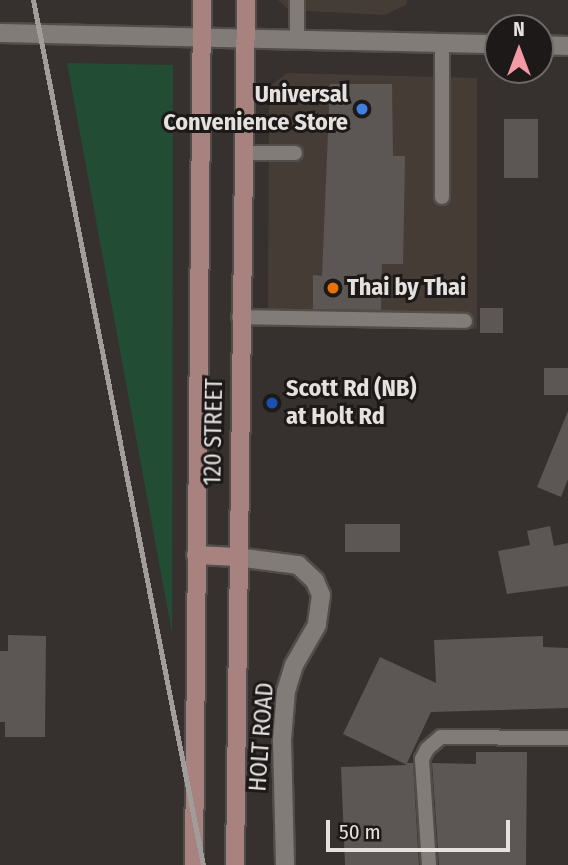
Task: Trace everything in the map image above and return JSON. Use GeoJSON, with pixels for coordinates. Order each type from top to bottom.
{"type":"FeatureCollection","features":[{"type":"Feature","properties":{"kind":"main road","name":"120 STREET"},"geometry":{"type":"LineString","coordinates":[[194,865],[202,0]]}},
{"type":"Feature","properties":{"kind":"main road","name":"120 STREET"},"geometry":{"type":"LineString","coordinates":[[234,865],[239,317],[246,0]]}},
{"type":"Feature","properties":{"kind":"main road"},"geometry":{"type":"LineString","coordinates":[[196,555],[237,557]]}},
{"type":"Feature","properties":{"kind":"street"},"geometry":{"type":"LineString","coordinates":[[0,33],[201,35],[484,44]]}},
{"type":"Feature","properties":{"kind":"street","name":"HOLT ROAD"},"geometry":{"type":"LineString","coordinates":[[237,557],[298,565],[316,581],[321,595],[317,625],[294,665],[286,691],[282,752],[285,865]]}},
{"type":"Feature","properties":{"kind":"lane"},"geometry":{"type":"LineString","coordinates":[[297,38],[298,0]]}},
{"type":"Feature","properties":{"kind":"lane"},"geometry":{"type":"LineString","coordinates":[[442,43],[442,197]]}},
{"type":"Feature","properties":{"kind":"lane"},"geometry":{"type":"LineString","coordinates":[[242,153],[295,153]]}},
{"type":"Feature","properties":{"kind":"lane"},"geometry":{"type":"LineString","coordinates":[[239,317],[465,321]]}},
{"type":"Feature","properties":{"kind":"lane"},"geometry":{"type":"LineString","coordinates":[[429,865],[422,759],[426,749],[441,737],[568,738]]}},
{"type":"Feature","properties":{"kind":"shaded area"},"geometry":{"type":"Polygon","coordinates":[[[278,0],[407,0],[406,5],[384,15],[289,10],[278,0]]]}},
{"type":"Feature","properties":{"kind":"shaded area"},"geometry":{"type":"Polygon","coordinates":[[[287,73],[477,78],[477,329],[268,322],[269,87],[287,73]]]}},
{"type":"Feature","properties":{"kind":"green space"},"geometry":{"type":"Polygon","coordinates":[[[67,63],[173,65],[172,633],[67,63]]]}},
{"type":"Feature","properties":{"kind":"building"},"geometry":{"type":"Polygon","coordinates":[[[330,84],[392,84],[393,156],[405,156],[403,264],[382,264],[381,310],[313,309],[313,275],[322,276],[330,84]]]}},
{"type":"Feature","properties":{"kind":"building"},"geometry":{"type":"Polygon","coordinates":[[[504,119],[538,119],[538,178],[504,178],[504,119]]]}},
{"type":"Feature","properties":{"kind":"building"},"geometry":{"type":"Polygon","coordinates":[[[480,308],[503,308],[503,333],[480,333],[480,308]]]}},
{"type":"Feature","properties":{"kind":"building"},"geometry":{"type":"Polygon","coordinates":[[[544,368],[568,368],[568,395],[544,395],[544,368]]]}},
{"type":"Feature","properties":{"kind":"building"},"geometry":{"type":"Polygon","coordinates":[[[568,411],[568,479],[561,497],[537,487],[568,411]]]}},
{"type":"Feature","properties":{"kind":"building"},"geometry":{"type":"Polygon","coordinates":[[[345,524],[400,524],[400,552],[345,552],[345,524]]]}},
{"type":"Feature","properties":{"kind":"building"},"geometry":{"type":"Polygon","coordinates":[[[550,526],[554,546],[568,543],[568,586],[507,594],[498,551],[530,545],[527,531],[550,526]]]}},
{"type":"Feature","properties":{"kind":"building"},"geometry":{"type":"Polygon","coordinates":[[[8,635],[46,636],[45,737],[5,737],[5,722],[0,722],[0,651],[8,651],[8,635]]]}},
{"type":"Feature","properties":{"kind":"building"},"geometry":{"type":"Polygon","coordinates":[[[543,636],[543,647],[568,648],[568,708],[431,712],[407,763],[413,763],[419,865],[345,865],[341,767],[407,765],[343,734],[380,657],[436,683],[434,640],[543,636]]]}},
{"type":"Feature","properties":{"kind":"building"},"geometry":{"type":"Polygon","coordinates":[[[476,752],[527,752],[526,865],[439,865],[432,763],[476,764],[476,752]]]}},
{"type":"Feature","properties":{"kind":"railway"},"geometry":{"type":"LineString","coordinates":[[33,0],[203,865]]}},
{"type":"Feature","properties":{"kind":"place","name":"Universal Convenience Store"},"geometry":{"type":"Point","coordinates":[362,109]}},
{"type":"Feature","properties":{"kind":"place","name":"Thai by Thai"},"geometry":{"type":"Point","coordinates":[333,288]}},
{"type":"Feature","properties":{"kind":"place","name":"Scott Rd (NB) at Holt Rd"},"geometry":{"type":"Point","coordinates":[272,403]}}]}
